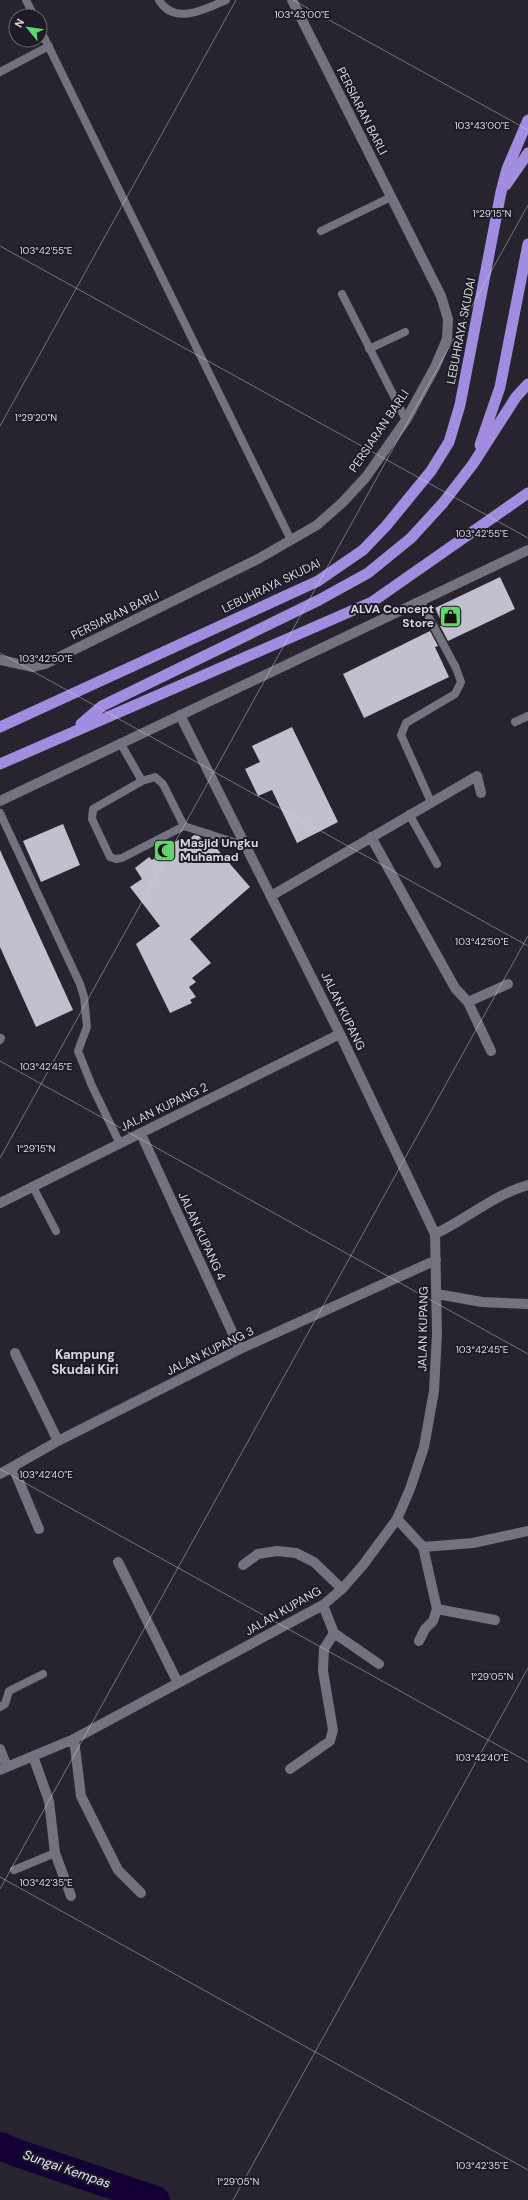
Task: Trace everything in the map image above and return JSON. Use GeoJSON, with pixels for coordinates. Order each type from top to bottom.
{"type":"FeatureCollection","features":[{"type":"Feature","properties":{"kind":"highway","name":"LEBUHRAYA SKUDAI"},"geometry":{"type":"LineString","coordinates":[[0,727],[318,581],[363,550],[386,526],[431,472],[449,442],[460,405],[501,192],[507,169],[528,120]]}},
{"type":"Feature","properties":{"kind":"highway"},"geometry":{"type":"LineString","coordinates":[[501,192],[528,153]]}},
{"type":"Feature","properties":{"kind":"highway"},"geometry":{"type":"LineString","coordinates":[[474,464],[500,387],[528,244]]}},
{"type":"Feature","properties":{"kind":"highway"},"geometry":{"type":"LineString","coordinates":[[71,732],[102,706],[319,600],[368,573],[411,538],[443,503],[474,464],[508,408],[528,384]]}},
{"type":"Feature","properties":{"kind":"highway"},"geometry":{"type":"LineString","coordinates":[[0,764],[372,602],[528,492]]}},
{"type":"Feature","properties":{"kind":"street","name":"PERSIARAN BARLI"},"geometry":{"type":"LineString","coordinates":[[0,660],[33,667],[45,664],[258,559],[317,525],[344,502],[366,477],[406,420],[435,367],[447,339],[448,319],[441,296],[292,0]]}},
{"type":"Feature","properties":{"kind":"street"},"geometry":{"type":"LineString","coordinates":[[0,802],[528,550]]}},
{"type":"Feature","properties":{"kind":"street","name":"JALAN KUPANG"},"geometry":{"type":"LineString","coordinates":[[3,1768],[74,1739],[323,1605],[342,1589],[363,1565],[397,1519],[410,1489],[424,1447],[434,1392],[437,1294],[435,1234],[340,1034],[180,715]]}},
{"type":"Feature","properties":{"kind":"street"},"geometry":{"type":"LineString","coordinates":[[271,896],[371,838],[409,814],[477,776],[481,793]]}},
{"type":"Feature","properties":{"kind":"street"},"geometry":{"type":"LineString","coordinates":[[371,838],[455,988],[468,1002],[491,1051]]}},
{"type":"Feature","properties":{"kind":"street"},"geometry":{"type":"LineString","coordinates":[[468,1002],[508,984]]}},
{"type":"Feature","properties":{"kind":"street","name":"JALAN KUPANG 2"},"geometry":{"type":"LineString","coordinates":[[0,1204],[340,1034]]}},
{"type":"Feature","properties":{"kind":"street","name":"JALAN KUPANG 4"},"geometry":{"type":"LineString","coordinates":[[141,1134],[240,1349]]}},
{"type":"Feature","properties":{"kind":"street"},"geometry":{"type":"LineString","coordinates":[[435,1234],[450,1227],[486,1202],[528,1185]]}},
{"type":"Feature","properties":{"kind":"street","name":"JALAN KUPANG 3"},"geometry":{"type":"LineString","coordinates":[[0,1474],[58,1441],[240,1349],[436,1260]]}},
{"type":"Feature","properties":{"kind":"street"},"geometry":{"type":"LineString","coordinates":[[437,1294],[482,1302],[528,1304]]}},
{"type":"Feature","properties":{"kind":"street"},"geometry":{"type":"LineString","coordinates":[[15,1353],[58,1441]]}},
{"type":"Feature","properties":{"kind":"street"},"geometry":{"type":"LineString","coordinates":[[13,1467],[39,1529]]}},
{"type":"Feature","properties":{"kind":"street"},"geometry":{"type":"LineString","coordinates":[[397,1519],[423,1546],[437,1609],[433,1621],[425,1629],[420,1642]]}},
{"type":"Feature","properties":{"kind":"street"},"geometry":{"type":"LineString","coordinates":[[423,1546],[474,1543],[528,1531]]}},
{"type":"Feature","properties":{"kind":"street"},"geometry":{"type":"LineString","coordinates":[[243,1565],[258,1554],[277,1551],[296,1553],[314,1562],[342,1589]]}},
{"type":"Feature","properties":{"kind":"street"},"geometry":{"type":"LineString","coordinates":[[118,1562],[178,1683]]}},
{"type":"Feature","properties":{"kind":"street"},"geometry":{"type":"LineString","coordinates":[[323,1605],[334,1633],[379,1664]]}},
{"type":"Feature","properties":{"kind":"street"},"geometry":{"type":"LineString","coordinates":[[437,1609],[495,1620]]}},
{"type":"Feature","properties":{"kind":"street"},"geometry":{"type":"LineString","coordinates":[[290,1769],[330,1741],[333,1730],[323,1671],[324,1649],[334,1633]]}},
{"type":"Feature","properties":{"kind":"street"},"geometry":{"type":"LineString","coordinates":[[74,1739],[81,1796],[118,1870],[141,1893]]}},
{"type":"Feature","properties":{"kind":"street"},"geometry":{"type":"LineString","coordinates":[[0,1749],[3,1768]]}},
{"type":"Feature","properties":{"kind":"street"},"geometry":{"type":"LineString","coordinates":[[33,1756],[49,1802],[55,1853],[71,1896]]}},
{"type":"Feature","properties":{"kind":"lane"},"geometry":{"type":"LineString","coordinates":[[159,0],[162,6],[176,13],[194,14],[226,0]]}},
{"type":"Feature","properties":{"kind":"lane"},"geometry":{"type":"LineString","coordinates":[[48,46],[291,540]]}},
{"type":"Feature","properties":{"kind":"lane"},"geometry":{"type":"LineString","coordinates":[[0,72],[44,48]]}},
{"type":"Feature","properties":{"kind":"lane"},"geometry":{"type":"LineString","coordinates":[[321,231],[391,197]]}},
{"type":"Feature","properties":{"kind":"lane"},"geometry":{"type":"LineString","coordinates":[[342,294],[406,420]]}},
{"type":"Feature","properties":{"kind":"lane"},"geometry":{"type":"LineString","coordinates":[[369,349],[406,332]]}},
{"type":"Feature","properties":{"kind":"lane"},"geometry":{"type":"LineString","coordinates":[[420,601],[456,668],[461,682],[455,694],[406,723],[401,735],[431,802]]}},
{"type":"Feature","properties":{"kind":"lane"},"geometry":{"type":"LineString","coordinates":[[516,722],[528,716]]}},
{"type":"Feature","properties":{"kind":"lane"},"geometry":{"type":"LineString","coordinates":[[121,744],[142,781]]}},
{"type":"Feature","properties":{"kind":"lane"},"geometry":{"type":"LineString","coordinates":[[184,826],[122,858],[116,859],[110,857],[92,819],[93,809],[142,781],[155,777],[160,779],[184,826],[246,846]]}},
{"type":"Feature","properties":{"kind":"lane"},"geometry":{"type":"LineString","coordinates":[[0,813],[80,984],[84,998],[87,1027],[78,1050],[92,1086],[120,1144]]}},
{"type":"Feature","properties":{"kind":"lane"},"geometry":{"type":"LineString","coordinates":[[409,814],[437,864]]}},
{"type":"Feature","properties":{"kind":"lane"},"geometry":{"type":"LineString","coordinates":[[33,1187],[56,1231]]}},
{"type":"Feature","properties":{"kind":"lane"},"geometry":{"type":"LineString","coordinates":[[0,1707],[5,1704],[9,1691],[43,1674]]}},
{"type":"Feature","properties":{"kind":"lane"},"geometry":{"type":"LineString","coordinates":[[14,1870],[55,1853]]}},
{"type":"Feature","properties":{"kind":"building"},"geometry":{"type":"Polygon","coordinates":[[[500,577],[515,609],[448,641],[440,626],[443,625],[435,608],[500,577]]]}},
{"type":"Feature","properties":{"kind":"building"},"geometry":{"type":"Polygon","coordinates":[[[430,631],[438,646],[435,647],[449,677],[364,718],[343,674],[430,631]]]}},
{"type":"Feature","properties":{"kind":"building"},"geometry":{"type":"Polygon","coordinates":[[[292,727],[338,822],[297,843],[272,790],[258,796],[245,769],[260,762],[252,746],[292,727]]]}},
{"type":"Feature","properties":{"kind":"building"},"geometry":{"type":"Polygon","coordinates":[[[63,824],[80,865],[41,882],[23,841],[63,824]]]}},
{"type":"Feature","properties":{"kind":"building"},"geometry":{"type":"Polygon","coordinates":[[[194,835],[199,836],[208,847],[212,843],[250,887],[190,939],[211,963],[192,978],[196,982],[189,987],[196,997],[190,1000],[192,1003],[170,1013],[136,944],[160,926],[130,887],[142,879],[135,868],[149,857],[152,860],[182,837],[186,842],[194,835]]]}},
{"type":"Feature","properties":{"kind":"building"},"geometry":{"type":"Polygon","coordinates":[[[0,850],[73,1010],[36,1027],[0,947],[0,850]]]}},
{"type":"Feature","properties":{"kind":"waterway","name":"Sungai Kempas"},"geometry":{"type":"LineString","coordinates":[[0,2146],[156,2200]]}},
{"type":"Feature","properties":{"kind":"place","name":"ALVA Concept Store"},"geometry":{"type":"Point","coordinates":[450,616]}},
{"type":"Feature","properties":{"kind":"place","name":"Masjid Ungku Muhamad"},"geometry":{"type":"Point","coordinates":[164,850]}},
{"type":"Feature","properties":{"kind":"district","name":"Kampung Skudai Kiri"},"geometry":{"type":"Point","coordinates":[85,1362]}}]}
